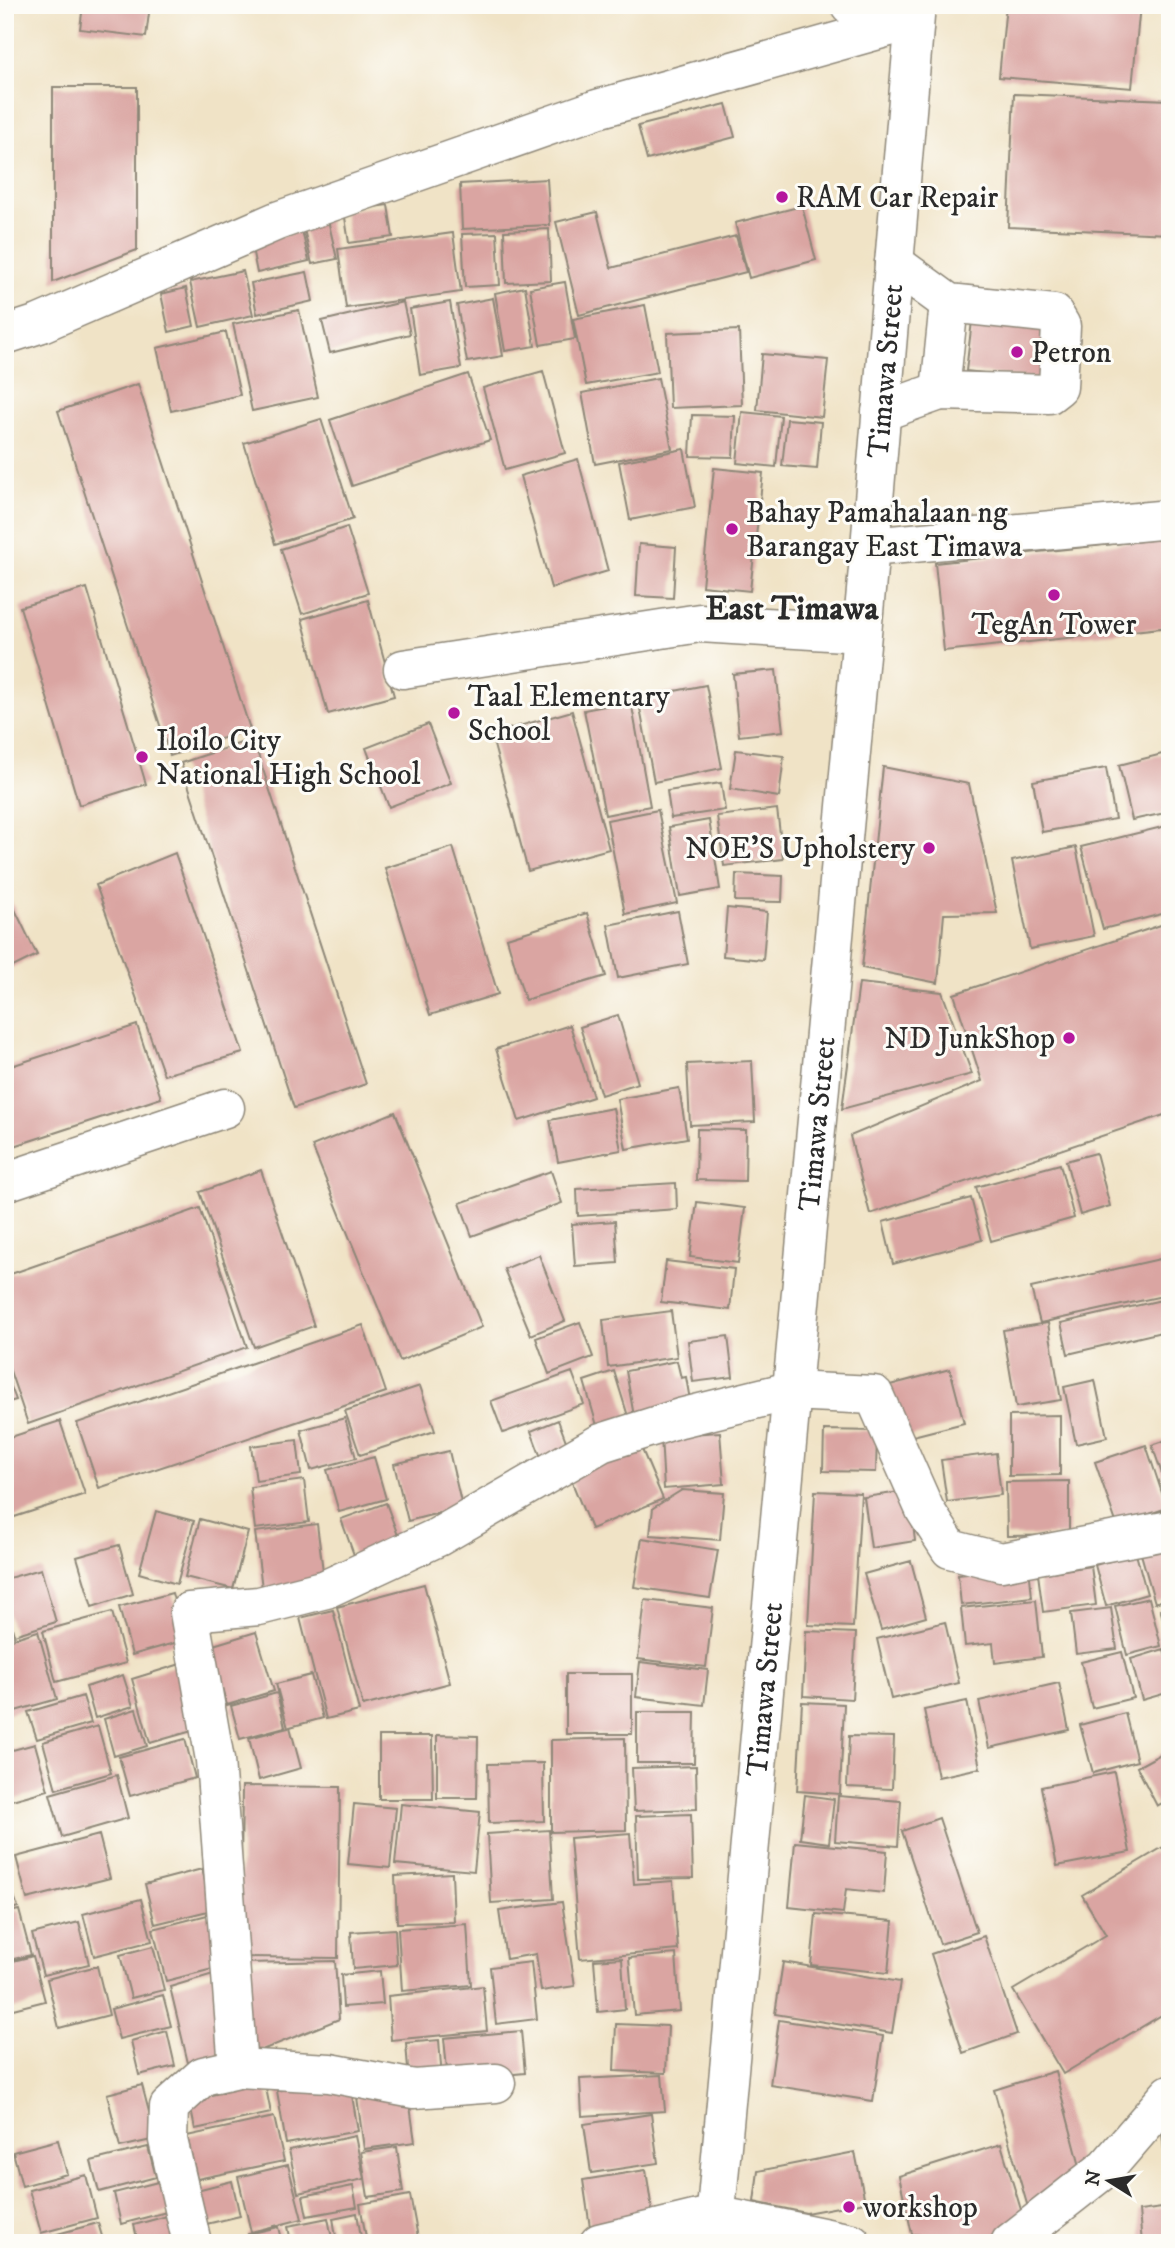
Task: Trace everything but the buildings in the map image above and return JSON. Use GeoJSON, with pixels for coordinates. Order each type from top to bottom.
{"type":"FeatureCollection","features":[{"type":"Feature","properties":{"kind":"street"},"geometry":{"type":"LineString","coordinates":[[850,5],[915,13]]}},
{"type":"Feature","properties":{"kind":"street"},"geometry":{"type":"LineString","coordinates":[[5,335],[39,324],[277,221],[597,109],[915,13]]}},
{"type":"Feature","properties":{"kind":"street","name":"Timawa Street"},"geometry":{"type":"LineString","coordinates":[[714,2229],[870,547],[915,13]]}},
{"type":"Feature","properties":{"kind":"street"},"geometry":{"type":"LineString","coordinates":[[881,412],[940,391],[1049,394],[1058,387],[1061,326],[1054,314],[949,303],[894,263]]}},
{"type":"Feature","properties":{"kind":"street"},"geometry":{"type":"LineString","coordinates":[[940,391],[949,303]]}},
{"type":"Feature","properties":{"kind":"street"},"geometry":{"type":"LineString","coordinates":[[870,547],[1170,519]]}},
{"type":"Feature","properties":{"kind":"street"},"geometry":{"type":"LineString","coordinates":[[403,669],[700,623],[861,633]]}},
{"type":"Feature","properties":{"kind":"street"},"geometry":{"type":"LineString","coordinates":[[5,1182],[225,1108]]}},
{"type":"Feature","properties":{"kind":"street"},"geometry":{"type":"LineString","coordinates":[[238,2068],[215,1760],[189,1612],[259,1606],[326,1589],[438,1537],[601,1443],[680,1418],[790,1391],[874,1395],[925,1510],[950,1549],[1001,1562],[1170,1530]]}},
{"type":"Feature","properties":{"kind":"street"},"geometry":{"type":"LineString","coordinates":[[192,2243],[168,2140],[169,2106],[203,2076],[238,2068],[330,2073],[414,2089],[496,2083]]}},
{"type":"Feature","properties":{"kind":"street"},"geometry":{"type":"LineString","coordinates":[[1010,2243],[1107,2167],[1170,2094]]}},
{"type":"Feature","properties":{"kind":"street"},"geometry":{"type":"LineString","coordinates":[[599,2243],[714,2229],[852,2243]]}},
{"type":"Feature","properties":{"kind":"place","name":"RAM Car Repair"},"geometry":{"type":"Point","coordinates":[782,197]}},
{"type":"Feature","properties":{"kind":"place","name":"Petron"},"geometry":{"type":"Point","coordinates":[1017,352]}},
{"type":"Feature","properties":{"kind":"place","name":"Bahay Pamahalaan ng Barangay East Timawa"},"geometry":{"type":"Point","coordinates":[732,529]}},
{"type":"Feature","properties":{"kind":"place","name":"TegAn Tower"},"geometry":{"type":"Point","coordinates":[1054,595]}},
{"type":"Feature","properties":{"kind":"place","name":"Taal Elementary School"},"geometry":{"type":"Point","coordinates":[454,713]}},
{"type":"Feature","properties":{"kind":"place","name":"Iloilo City National High School"},"geometry":{"type":"Point","coordinates":[142,757]}},
{"type":"Feature","properties":{"kind":"place","name":"NOE'S Upholstery"},"geometry":{"type":"Point","coordinates":[929,848]}},
{"type":"Feature","properties":{"kind":"place","name":"ND JunkShop"},"geometry":{"type":"Point","coordinates":[1069,1038]}},
{"type":"Feature","properties":{"kind":"place","name":"workshop"},"geometry":{"type":"Point","coordinates":[849,2207]}},
{"type":"Feature","properties":{"kind":"district","name":"East Timawa"},"geometry":{"type":"Point","coordinates":[792,607]}}]}
